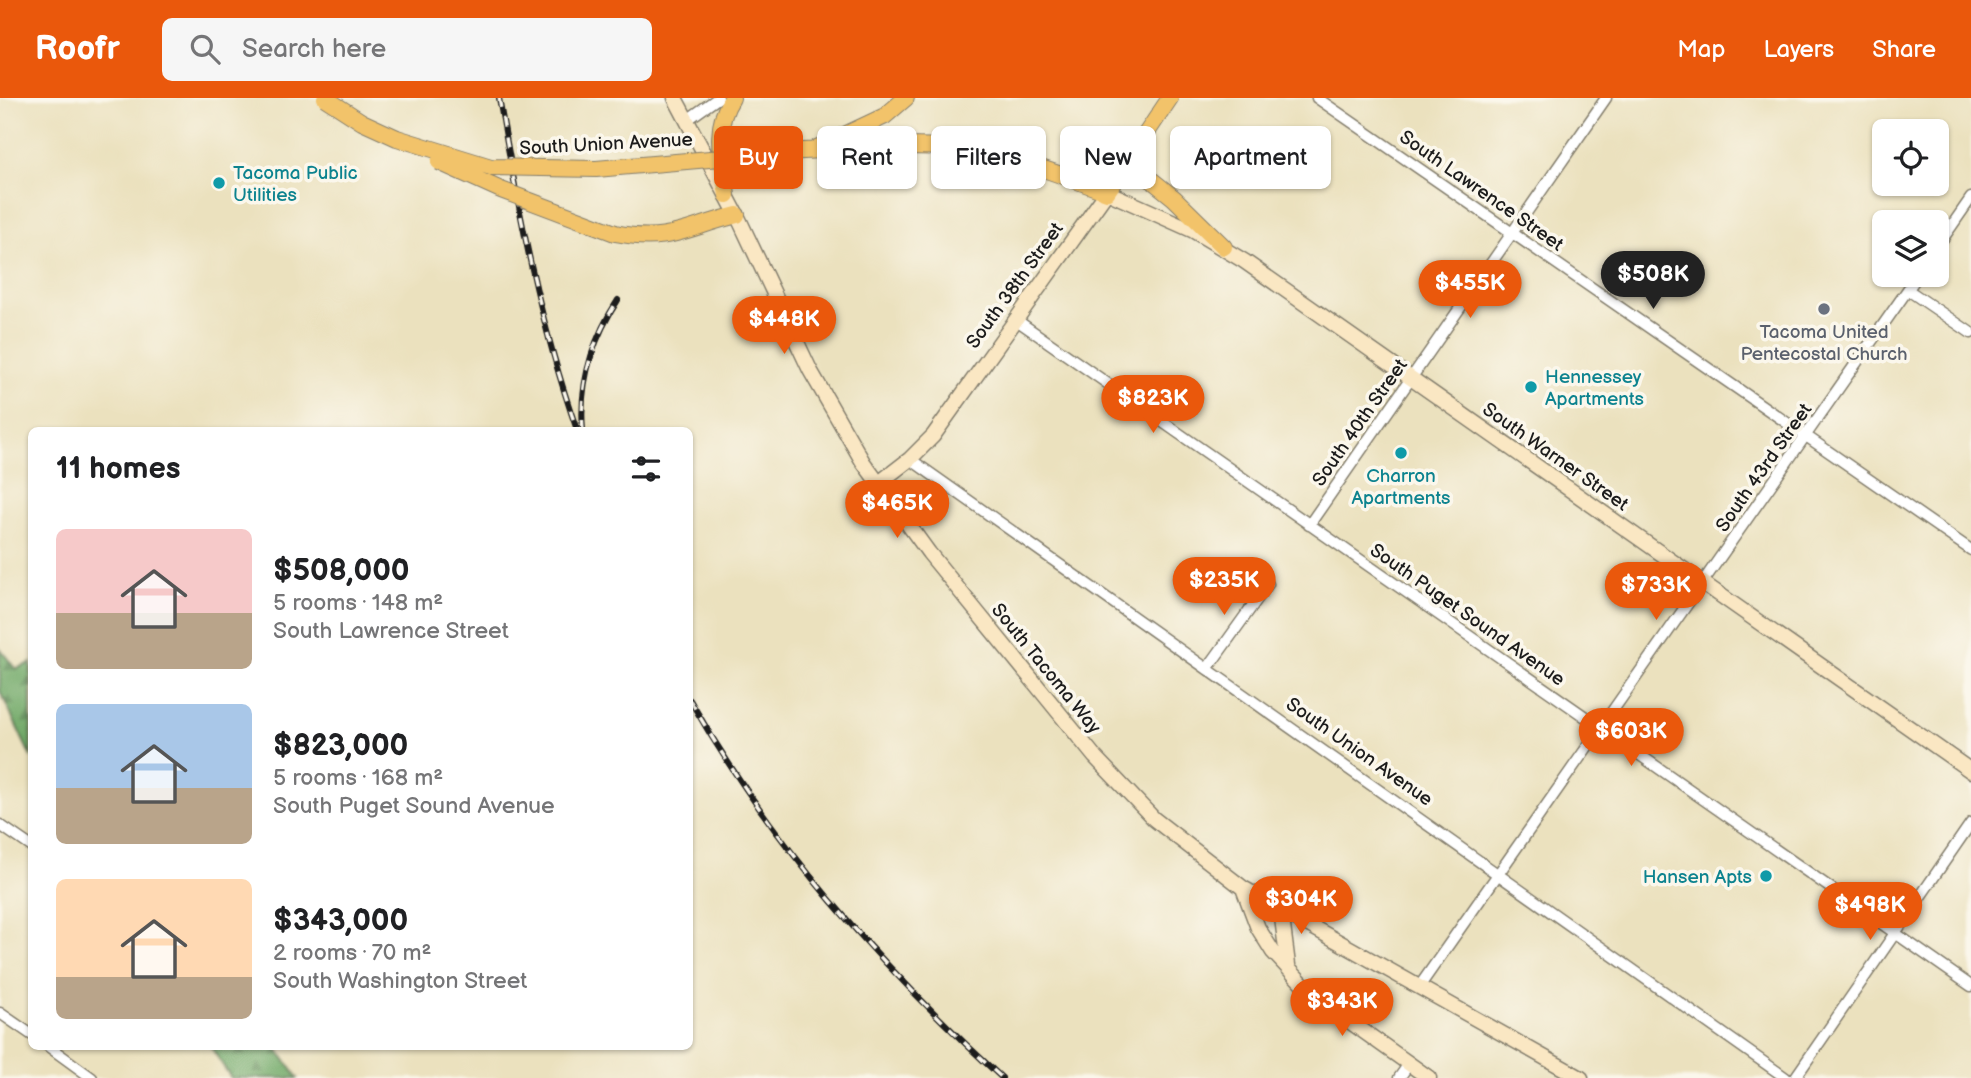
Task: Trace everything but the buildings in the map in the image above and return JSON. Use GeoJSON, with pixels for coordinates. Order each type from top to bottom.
{"type":"FeatureCollection","features":[{"type":"Feature","properties":{"kind":"main road","name":"South Union Avenue"},"geometry":{"type":"LineString","coordinates":[[325,98],[362,122],[397,138],[491,167],[596,169],[789,152],[901,146],[953,148],[1036,166],[1107,192]]}},
{"type":"Feature","properties":{"kind":"main road"},"geometry":{"type":"LineString","coordinates":[[727,195],[718,131],[722,114],[732,98]]}},
{"type":"Feature","properties":{"kind":"main road"},"geometry":{"type":"LineString","coordinates":[[811,151],[885,116],[906,98]]}},
{"type":"Feature","properties":{"kind":"main road","name":"South 38th Street"},"geometry":{"type":"LineString","coordinates":[[1151,126],[1170,98]]}},
{"type":"Feature","properties":{"kind":"main road"},"geometry":{"type":"LineString","coordinates":[[397,138],[489,185],[614,233],[642,238],[674,236],[737,215]]}},
{"type":"Feature","properties":{"kind":"main road"},"geometry":{"type":"LineString","coordinates":[[1156,184],[1224,247]]}},
{"type":"Feature","properties":{"kind":"street","name":"South Tacoma Way"},"geometry":{"type":"LineString","coordinates":[[675,98],[737,215],[814,377],[879,483],[929,553],[1095,757],[1154,819],[1243,888],[1581,1078]]}},
{"type":"Feature","properties":{"kind":"street"},"geometry":{"type":"LineString","coordinates":[[687,120],[718,98]]}},
{"type":"Feature","properties":{"kind":"street","name":"South Lawrence Street"},"geometry":{"type":"LineString","coordinates":[[1317,98],[1971,550]]}},
{"type":"Feature","properties":{"kind":"street","name":"South 40th Street"},"geometry":{"type":"LineString","coordinates":[[1309,525],[1606,98]]}},
{"type":"Feature","properties":{"kind":"street","name":"South Warner Street"},"geometry":{"type":"LineString","coordinates":[[1107,192],[1150,209],[1224,247],[1971,771]]}},
{"type":"Feature","properties":{"kind":"street","name":"South 38th Street"},"geometry":{"type":"LineString","coordinates":[[879,483],[933,436],[1107,192]]}},
{"type":"Feature","properties":{"kind":"street"},"geometry":{"type":"LineString","coordinates":[[1949,230],[1971,198]]}},
{"type":"Feature","properties":{"kind":"street","name":"South 43rd Street"},"geometry":{"type":"LineString","coordinates":[[1419,987],[1910,287]]}},
{"type":"Feature","properties":{"kind":"street"},"geometry":{"type":"LineString","coordinates":[[1908,290],[1971,333]]}},
{"type":"Feature","properties":{"kind":"street","name":"South Puget Sound Avenue"},"geometry":{"type":"LineString","coordinates":[[1015,319],[1971,986]]}},
{"type":"Feature","properties":{"kind":"street","name":"South Union Avenue"},"geometry":{"type":"LineString","coordinates":[[909,459],[1786,1078]]}},
{"type":"Feature","properties":{"kind":"street"},"geometry":{"type":"LineString","coordinates":[[1207,669],[1268,584]]}},
{"type":"Feature","properties":{"kind":"street"},"geometry":{"type":"LineString","coordinates":[[1794,1078],[1971,823]]}},
{"type":"Feature","properties":{"kind":"street"},"geometry":{"type":"LineString","coordinates":[[0,825],[28,844]]}},
{"type":"Feature","properties":{"kind":"street"},"geometry":{"type":"LineString","coordinates":[[1243,888],[1258,928],[1273,952],[1322,1001],[1429,1078]]}},
{"type":"Feature","properties":{"kind":"street"},"geometry":{"type":"LineString","coordinates":[[1281,910],[1288,965]]}},
{"type":"Feature","properties":{"kind":"street"},"geometry":{"type":"LineString","coordinates":[[0,1013],[28,1032]]}},
{"type":"Feature","properties":{"kind":"street"},"geometry":{"type":"LineString","coordinates":[[54,1050],[92,1078]]}},
{"type":"Feature","properties":{"kind":"street"},"geometry":{"type":"LineString","coordinates":[[1399,1078],[1409,1064]]}},
{"type":"Feature","properties":{"kind":"green space"},"geometry":{"type":"Polygon","coordinates":[[[0,649],[16,669],[28,664],[28,751],[0,691],[0,649]]]}},
{"type":"Feature","properties":{"kind":"green space"},"geometry":{"type":"Polygon","coordinates":[[[213,1050],[278,1050],[298,1078],[231,1078],[213,1050]]]}},
{"type":"Feature","properties":{"kind":"railway"},"geometry":{"type":"LineString","coordinates":[[499,98],[522,224],[541,307],[576,427]]}},
{"type":"Feature","properties":{"kind":"railway"},"geometry":{"type":"LineString","coordinates":[[583,427],[583,395],[589,362],[601,330],[618,300]]}},
{"type":"Feature","properties":{"kind":"railway"},"geometry":{"type":"LineString","coordinates":[[693,705],[756,804],[831,901],[913,992],[1002,1078]]}},
{"type":"Feature","properties":{"kind":"place","name":"Tacoma Public Utilities"},"geometry":{"type":"Point","coordinates":[219,183]}},
{"type":"Feature","properties":{"kind":"place","name":"Tacoma United Pentecostal Church"},"geometry":{"type":"Point","coordinates":[1824,309]}},
{"type":"Feature","properties":{"kind":"place","name":"Hennessey Apartments"},"geometry":{"type":"Point","coordinates":[1531,387]}},
{"type":"Feature","properties":{"kind":"place","name":"Charron Apartments"},"geometry":{"type":"Point","coordinates":[1401,453]}},
{"type":"Feature","properties":{"kind":"place","name":"Hansen Apts"},"geometry":{"type":"Point","coordinates":[1766,876]}}]}
